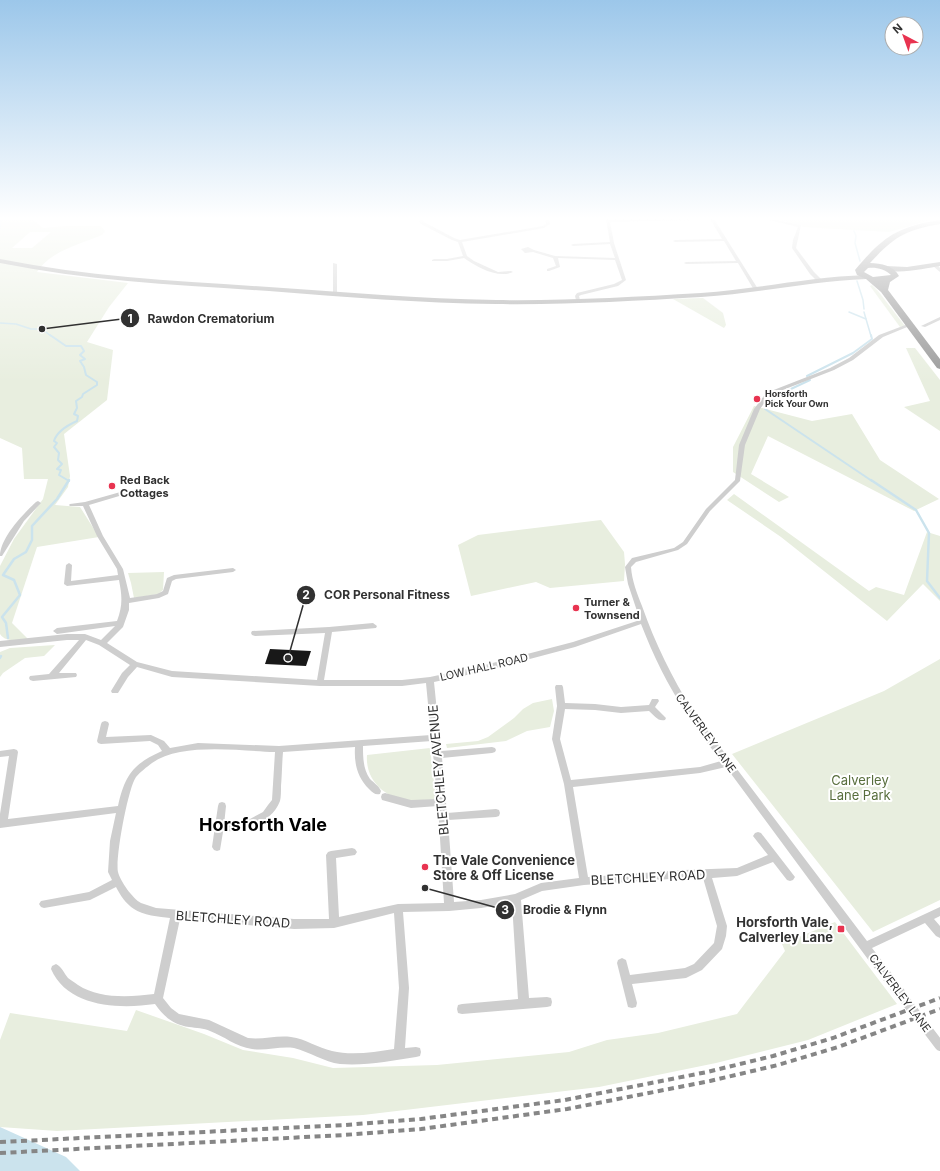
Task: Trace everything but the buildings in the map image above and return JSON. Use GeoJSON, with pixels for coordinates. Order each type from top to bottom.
{"type":"FeatureCollection","features":[{"type":"Feature","properties":{"kind":"highway"},"geometry":{"type":"LineString","coordinates":[[861,274],[868,277],[881,288],[940,366]]}},
{"type":"Feature","properties":{"kind":"highway"},"geometry":{"type":"LineString","coordinates":[[881,288],[892,278],[893,274]]}},
{"type":"Feature","properties":{"kind":"highway"},"geometry":{"type":"LineString","coordinates":[[868,277],[892,278]]}},
{"type":"Feature","properties":{"kind":"main road"},"geometry":{"type":"LineString","coordinates":[[73,274],[124,280],[476,302],[578,300],[704,294],[756,289],[841,277],[868,277]]}},
{"type":"Feature","properties":{"kind":"main road"},"geometry":{"type":"LineString","coordinates":[[841,277],[848,274]]}},
{"type":"Feature","properties":{"kind":"main road"},"geometry":{"type":"LineString","coordinates":[[892,278],[899,274]]}},
{"type":"Feature","properties":{"kind":"main road"},"geometry":{"type":"LineString","coordinates":[[841,277],[858,279],[881,288]]}},
{"type":"Feature","properties":{"kind":"street"},"geometry":{"type":"LineString","coordinates":[[335,274],[335,294]]}},
{"type":"Feature","properties":{"kind":"street"},"geometry":{"type":"LineString","coordinates":[[578,300],[577,296],[579,294],[607,287],[623,281],[623,274]]}},
{"type":"Feature","properties":{"kind":"street"},"geometry":{"type":"LineString","coordinates":[[746,274],[756,289]]}},
{"type":"Feature","properties":{"kind":"street"},"geometry":{"type":"LineString","coordinates":[[813,274],[820,280]]}},
{"type":"Feature","properties":{"kind":"street"},"geometry":{"type":"LineString","coordinates":[[923,326],[940,318]]}},
{"type":"Feature","properties":{"kind":"street","name":"CALVERLEY LANE"},"geometry":{"type":"LineString","coordinates":[[910,325],[881,336],[851,359],[832,369],[768,394],[757,409],[742,445],[738,480],[708,510],[685,544],[676,549],[634,560],[628,567],[628,575],[643,621],[674,689],[690,713],[940,1046]]}},
{"type":"Feature","properties":{"kind":"street"},"geometry":{"type":"LineString","coordinates":[[72,505],[85,504],[124,493]]}},
{"type":"Feature","properties":{"kind":"street"},"geometry":{"type":"LineString","coordinates":[[0,554],[21,520],[38,503]]}},
{"type":"Feature","properties":{"kind":"street"},"geometry":{"type":"LineString","coordinates":[[85,504],[100,536],[120,569],[126,601],[125,610],[119,627],[102,643]]}},
{"type":"Feature","properties":{"kind":"street"},"geometry":{"type":"LineString","coordinates":[[69,565],[67,584],[121,577]]}},
{"type":"Feature","properties":{"kind":"street"},"geometry":{"type":"LineString","coordinates":[[126,601],[159,596],[166,592],[169,580],[174,577],[232,570]]}},
{"type":"Feature","properties":{"kind":"street","name":"LOW HALL ROAD"},"geometry":{"type":"LineString","coordinates":[[0,644],[67,637],[85,637],[102,643],[135,664],[172,674],[320,683],[402,683],[430,680],[482,669],[556,649],[643,621]]}},
{"type":"Feature","properties":{"kind":"street"},"geometry":{"type":"LineString","coordinates":[[57,631],[121,623]]}},
{"type":"Feature","properties":{"kind":"street"},"geometry":{"type":"LineString","coordinates":[[255,633],[329,630],[373,626]]}},
{"type":"Feature","properties":{"kind":"street"},"geometry":{"type":"LineString","coordinates":[[320,683],[329,630]]}},
{"type":"Feature","properties":{"kind":"street"},"geometry":{"type":"LineString","coordinates":[[52,676],[85,637]]}},
{"type":"Feature","properties":{"kind":"street"},"geometry":{"type":"LineString","coordinates":[[115,691],[125,675],[135,664]]}},
{"type":"Feature","properties":{"kind":"street"},"geometry":{"type":"LineString","coordinates":[[33,678],[73,675]]}},
{"type":"Feature","properties":{"kind":"street","name":"BLETCHLEY AVENUE"},"geometry":{"type":"LineString","coordinates":[[430,680],[442,802],[449,907]]}},
{"type":"Feature","properties":{"kind":"street"},"geometry":{"type":"LineString","coordinates":[[559,687],[561,706],[556,739],[568,784],[584,881]]}},
{"type":"Feature","properties":{"kind":"street"},"geometry":{"type":"LineString","coordinates":[[561,706],[596,707],[621,710],[653,704],[662,718]]}},
{"type":"Feature","properties":{"kind":"street"},"geometry":{"type":"LineString","coordinates":[[105,724],[101,741],[151,738],[161,743],[168,752]]}},
{"type":"Feature","properties":{"kind":"street","name":"BLETCHLEY ROAD"},"geometry":{"type":"LineString","coordinates":[[435,738],[279,749],[198,746],[168,752],[150,760],[133,775],[126,789],[115,841],[113,872],[117,882],[123,892],[137,906],[156,912],[294,924],[334,923],[398,908],[449,907],[516,898],[541,886],[584,881],[737,872],[774,857]]}},
{"type":"Feature","properties":{"kind":"street"},"geometry":{"type":"LineString","coordinates":[[359,744],[359,767],[366,780],[377,791]]}},
{"type":"Feature","properties":{"kind":"street"},"geometry":{"type":"LineString","coordinates":[[219,829],[247,825],[255,822],[262,818],[273,806],[276,800],[279,749]]}},
{"type":"Feature","properties":{"kind":"street"},"geometry":{"type":"LineString","coordinates":[[437,755],[492,750]]}},
{"type":"Feature","properties":{"kind":"street"},"geometry":{"type":"LineString","coordinates":[[0,754],[14,752],[2,824],[121,809]]}},
{"type":"Feature","properties":{"kind":"street"},"geometry":{"type":"LineString","coordinates":[[568,784],[700,770],[728,763]]}},
{"type":"Feature","properties":{"kind":"street"},"geometry":{"type":"LineString","coordinates":[[385,797],[411,804],[442,802]]}},
{"type":"Feature","properties":{"kind":"street"},"geometry":{"type":"LineString","coordinates":[[216,847],[222,806]]}},
{"type":"Feature","properties":{"kind":"street"},"geometry":{"type":"LineString","coordinates":[[443,817],[496,813]]}},
{"type":"Feature","properties":{"kind":"street"},"geometry":{"type":"LineString","coordinates":[[758,836],[790,877]]}},
{"type":"Feature","properties":{"kind":"street"},"geometry":{"type":"LineString","coordinates":[[334,923],[330,855],[352,852]]}},
{"type":"Feature","properties":{"kind":"street"},"geometry":{"type":"LineString","coordinates":[[626,980],[686,973],[698,967],[718,946],[722,926],[706,874]]}},
{"type":"Feature","properties":{"kind":"street"},"geometry":{"type":"LineString","coordinates":[[44,904],[90,896],[117,882]]}},
{"type":"Feature","properties":{"kind":"street"},"geometry":{"type":"LineString","coordinates":[[516,898],[524,1004]]}},
{"type":"Feature","properties":{"kind":"street"},"geometry":{"type":"LineString","coordinates":[[398,908],[404,988],[399,1054]]}},
{"type":"Feature","properties":{"kind":"street"},"geometry":{"type":"LineString","coordinates":[[865,947],[940,911]]}},
{"type":"Feature","properties":{"kind":"street"},"geometry":{"type":"LineString","coordinates":[[176,914],[158,999],[162,1007],[171,1015],[183,1022],[209,1025],[242,1041],[253,1044],[292,1042],[306,1046],[325,1056],[341,1058],[416,1052]]}},
{"type":"Feature","properties":{"kind":"street"},"geometry":{"type":"LineString","coordinates":[[927,918],[940,933]]}},
{"type":"Feature","properties":{"kind":"street"},"geometry":{"type":"LineString","coordinates":[[622,963],[632,1003]]}},
{"type":"Feature","properties":{"kind":"street"},"geometry":{"type":"LineString","coordinates":[[56,969],[61,979],[75,990],[88,996],[141,1002],[158,999]]}},
{"type":"Feature","properties":{"kind":"street"},"geometry":{"type":"LineString","coordinates":[[462,1009],[547,1002]]}},
{"type":"Feature","properties":{"kind":"green space"},"geometry":{"type":"Polygon","coordinates":[[[0,274],[51,274],[128,283],[109,307],[87,342],[113,350],[107,400],[64,434],[70,476],[68,487],[55,505],[80,507],[99,537],[37,547],[12,623],[28,639],[9,640],[0,634],[0,566],[14,539],[43,499],[48,479],[24,479],[22,448],[0,438],[0,274]]]}},
{"type":"Feature","properties":{"kind":"green space"},"geometry":{"type":"Polygon","coordinates":[[[872,285],[905,326],[900,327],[870,286],[872,285]]]}},
{"type":"Feature","properties":{"kind":"green space"},"geometry":{"type":"Polygon","coordinates":[[[703,298],[723,313],[726,325],[724,328],[673,299],[703,298]]]}},
{"type":"Feature","properties":{"kind":"green space"},"geometry":{"type":"Polygon","coordinates":[[[906,348],[915,348],[940,380],[940,431],[904,407],[930,401],[906,348]]]}},
{"type":"Feature","properties":{"kind":"green space"},"geometry":{"type":"Polygon","coordinates":[[[754,406],[812,421],[852,414],[880,460],[939,499],[914,511],[768,436],[751,474],[789,497],[779,502],[733,472],[733,447],[754,406]]]}},
{"type":"Feature","properties":{"kind":"green space"},"geometry":{"type":"Polygon","coordinates":[[[734,494],[869,591],[876,587],[904,595],[927,532],[940,536],[940,601],[923,584],[887,621],[781,537],[727,500],[734,494]]]}},
{"type":"Feature","properties":{"kind":"green space"},"geometry":{"type":"Polygon","coordinates":[[[601,520],[624,552],[624,581],[550,588],[536,582],[471,596],[458,545],[478,535],[601,520]]]}},
{"type":"Feature","properties":{"kind":"green space"},"geometry":{"type":"Polygon","coordinates":[[[164,572],[163,590],[158,594],[134,598],[128,573],[164,572]]]}},
{"type":"Feature","properties":{"kind":"green space"},"geometry":{"type":"Polygon","coordinates":[[[55,645],[44,656],[25,658],[3,673],[0,677],[0,652],[10,648],[55,645]]]}},
{"type":"Feature","properties":{"kind":"green space","name":"Calverley Lane Park"},"geometry":{"type":"Polygon","coordinates":[[[940,659],[940,900],[873,932],[732,754],[884,691],[940,659]]]}},
{"type":"Feature","properties":{"kind":"green space"},"geometry":{"type":"Polygon","coordinates":[[[552,699],[554,711],[550,727],[527,731],[506,741],[447,748],[446,744],[478,741],[488,737],[514,718],[523,709],[533,703],[552,699]]]}},
{"type":"Feature","properties":{"kind":"green space"},"geometry":{"type":"Polygon","coordinates":[[[430,748],[436,800],[402,800],[393,797],[379,787],[373,780],[367,764],[367,755],[430,748]]]}},
{"type":"Feature","properties":{"kind":"green space"},"geometry":{"type":"Polygon","coordinates":[[[835,922],[897,1004],[808,1040],[716,1063],[599,1087],[363,1115],[57,1131],[0,1127],[0,1040],[10,1013],[127,1031],[136,1010],[204,1034],[243,1050],[293,1058],[333,1068],[437,1065],[569,1052],[607,1040],[658,1033],[737,1014],[785,951],[782,944],[835,922]]]}},
{"type":"Feature","properties":{"kind":"water"},"geometry":{"type":"Polygon","coordinates":[[[0,1127],[66,1157],[80,1171],[0,1171],[0,1127]]]}},
{"type":"Feature","properties":{"kind":"waterway"},"geometry":{"type":"LineString","coordinates":[[857,281],[863,300],[864,309]]}},
{"type":"Feature","properties":{"kind":"waterway"},"geometry":{"type":"LineString","coordinates":[[849,312],[866,319]]}},
{"type":"Feature","properties":{"kind":"waterway"},"geometry":{"type":"LineString","coordinates":[[864,312],[866,319]]}},
{"type":"Feature","properties":{"kind":"waterway"},"geometry":{"type":"LineString","coordinates":[[866,319],[871,336]]}},
{"type":"Feature","properties":{"kind":"waterway"},"geometry":{"type":"LineString","coordinates":[[0,323],[16,324],[31,329],[42,329],[51,336]]}},
{"type":"Feature","properties":{"kind":"waterway"},"geometry":{"type":"LineString","coordinates":[[50,335],[66,346],[81,346],[84,351],[80,355],[85,359],[80,361],[84,367],[86,375],[97,382],[97,385],[83,394],[82,397],[76,401],[77,408],[74,414],[78,416],[77,421],[60,431],[55,437],[54,441],[57,443],[54,447],[59,453],[58,460],[62,464],[57,469],[61,470],[59,475],[69,481]]}},
{"type":"Feature","properties":{"kind":"waterway"},"geometry":{"type":"LineString","coordinates":[[807,376],[853,353],[872,339],[871,335]]}},
{"type":"Feature","properties":{"kind":"waterway"},"geometry":{"type":"LineString","coordinates":[[810,380],[776,396],[765,409],[872,481]]}},
{"type":"Feature","properties":{"kind":"waterway"},"geometry":{"type":"LineString","coordinates":[[871,480],[916,510],[929,533],[927,581],[940,598]]}},
{"type":"Feature","properties":{"kind":"waterway"},"geometry":{"type":"LineString","coordinates":[[8,638],[6,623],[2,617],[20,595],[14,580],[3,575],[14,559],[26,552],[32,540],[32,526],[57,499],[69,481]]}},
{"type":"Feature","properties":{"kind":"railway"},"geometry":{"type":"LineString","coordinates":[[0,1142],[345,1125],[421,1119],[565,1100],[707,1072],[773,1056],[833,1038],[940,998]]}},
{"type":"Feature","properties":{"kind":"railway"},"geometry":{"type":"LineString","coordinates":[[0,1153],[344,1135],[421,1129],[567,1109],[710,1081],[778,1065],[838,1047],[940,1009]]}},
{"type":"Feature","properties":{"kind":"place","name":"Rawdon Crematorium"},"geometry":{"type":"Point","coordinates":[42,329]}},
{"type":"Feature","properties":{"kind":"place","name":"Horsforth Pick Your Own"},"geometry":{"type":"Point","coordinates":[757,399]}},
{"type":"Feature","properties":{"kind":"place","name":"Red Back Cottages"},"geometry":{"type":"Point","coordinates":[112,486]}},
{"type":"Feature","properties":{"kind":"place","name":"Turner & Townsend"},"geometry":{"type":"Point","coordinates":[576,608]}},
{"type":"Feature","properties":{"kind":"place","name":"COR Personal Fitness"},"geometry":{"type":"Point","coordinates":[288,658]}},
{"type":"Feature","properties":{"kind":"place","name":"The Vale Convenience Store & Off License"},"geometry":{"type":"Point","coordinates":[425,867]}},
{"type":"Feature","properties":{"kind":"place","name":"Brodie & Flynn"},"geometry":{"type":"Point","coordinates":[425,888]}},
{"type":"Feature","properties":{"kind":"place","name":"Horsforth Vale, Calverley Lane"},"geometry":{"type":"Point","coordinates":[841,929]}},
{"type":"Feature","properties":{"kind":"district","name":"Horsforth Vale"},"geometry":{"type":"Point","coordinates":[263,825]}}]}
